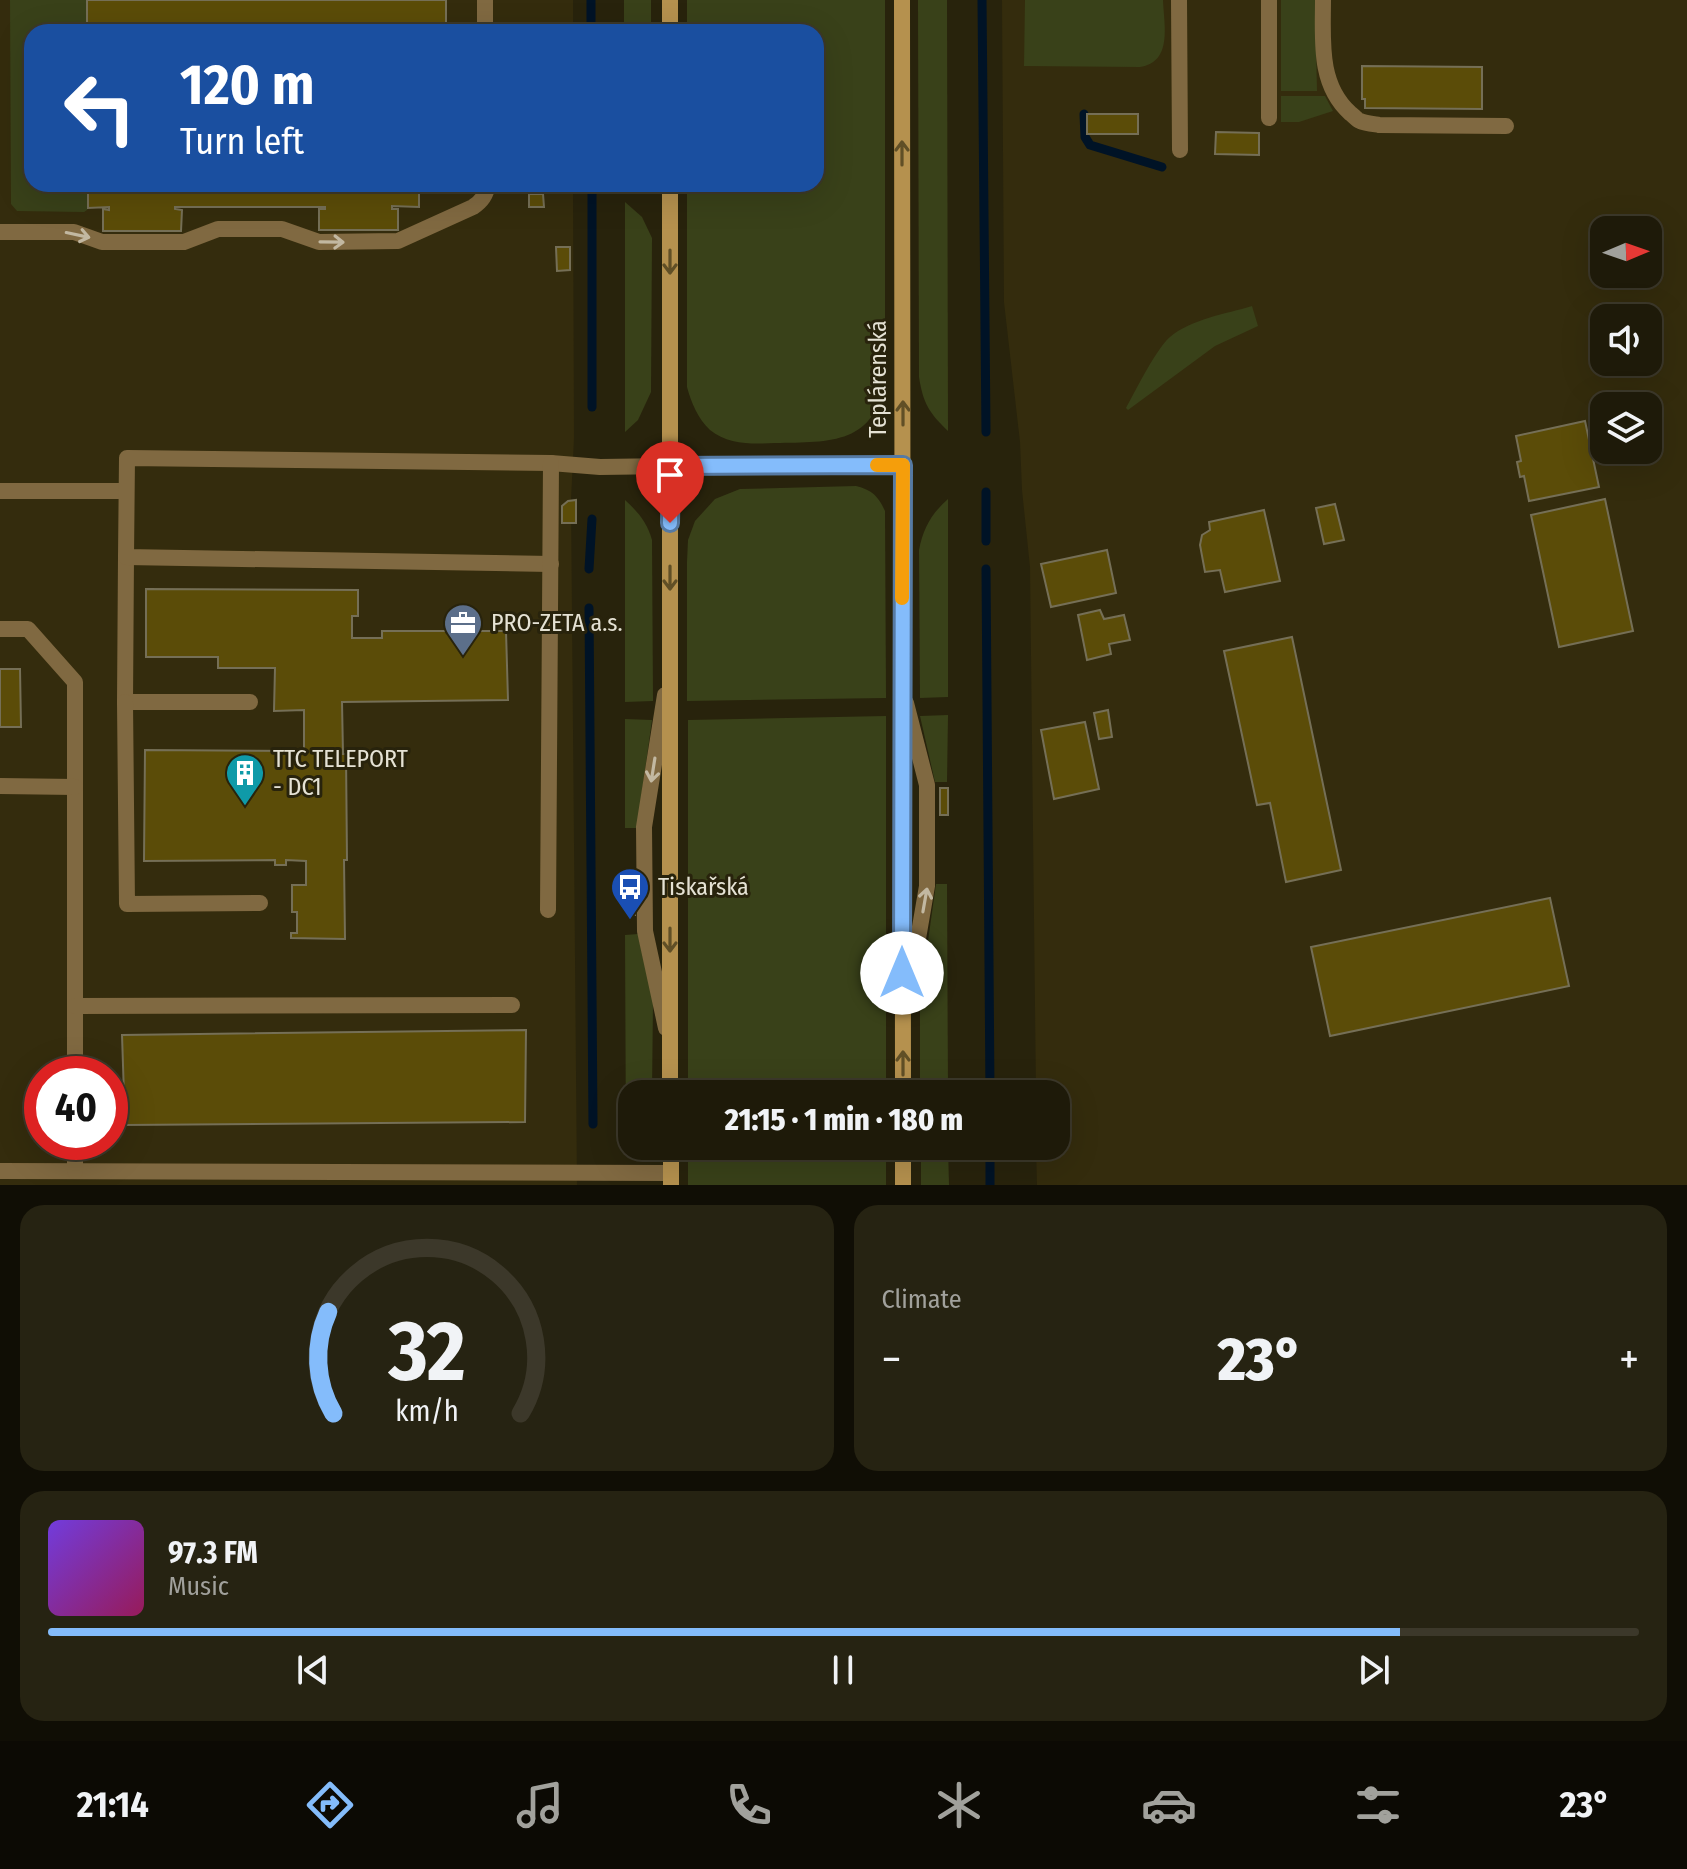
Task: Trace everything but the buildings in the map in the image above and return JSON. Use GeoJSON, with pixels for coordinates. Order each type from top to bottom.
{"type":"FeatureCollection","features":[{"type":"Feature","properties":{"kind":"street"},"geometry":{"type":"LineString","coordinates":[[485,0],[485,24]]}},
{"type":"Feature","properties":{"kind":"street"},"geometry":{"type":"LineString","coordinates":[[670,0],[670,24]]}},
{"type":"Feature","properties":{"kind":"street","name":"Teplárenská"},"geometry":{"type":"LineString","coordinates":[[902,0],[903,1080]]}},
{"type":"Feature","properties":{"kind":"street"},"geometry":{"type":"LineString","coordinates":[[1179,0],[1180,150]]}},
{"type":"Feature","properties":{"kind":"street"},"geometry":{"type":"LineString","coordinates":[[1269,0],[1269,118]]}},
{"type":"Feature","properties":{"kind":"street"},"geometry":{"type":"LineString","coordinates":[[1323,0],[1323,60],[1327,77],[1344,108],[1359,121],[1379,125],[1506,126]]}},
{"type":"Feature","properties":{"kind":"street"},"geometry":{"type":"LineString","coordinates":[[0,232],[74,232],[102,242],[184,242],[218,229],[282,229],[319,242],[398,241],[473,207],[487,192]]}},
{"type":"Feature","properties":{"kind":"street"},"geometry":{"type":"LineString","coordinates":[[670,192],[670,1080]]}},
{"type":"Feature","properties":{"kind":"street"},"geometry":{"type":"LineString","coordinates":[[260,903],[127,904],[127,458],[551,463],[600,467],[903,465]]}},
{"type":"Feature","properties":{"kind":"street"},"geometry":{"type":"LineString","coordinates":[[548,910],[551,463]]}},
{"type":"Feature","properties":{"kind":"street"},"geometry":{"type":"LineString","coordinates":[[0,491],[126,491]]}},
{"type":"Feature","properties":{"kind":"street"},"geometry":{"type":"LineString","coordinates":[[126,557],[551,564]]}},
{"type":"Feature","properties":{"kind":"street"},"geometry":{"type":"LineString","coordinates":[[0,629],[28,629],[75,682],[75,1056]]}},
{"type":"Feature","properties":{"kind":"street"},"geometry":{"type":"LineString","coordinates":[[670,666],[644,827],[645,931],[670,1046]]}},
{"type":"Feature","properties":{"kind":"street"},"geometry":{"type":"LineString","coordinates":[[902,687],[927,785],[927,886],[903,1032]]}},
{"type":"Feature","properties":{"kind":"street"},"geometry":{"type":"LineString","coordinates":[[125,702],[250,702]]}},
{"type":"Feature","properties":{"kind":"street"},"geometry":{"type":"LineString","coordinates":[[0,786],[75,787]]}},
{"type":"Feature","properties":{"kind":"street"},"geometry":{"type":"LineString","coordinates":[[75,1006],[512,1005]]}},
{"type":"Feature","properties":{"kind":"street"},"geometry":{"type":"LineString","coordinates":[[75,1160],[75,1171]]}},
{"type":"Feature","properties":{"kind":"street"},"geometry":{"type":"LineString","coordinates":[[0,1171],[670,1180],[671,1160]]}},
{"type":"Feature","properties":{"kind":"street"},"geometry":{"type":"LineString","coordinates":[[903,1160],[903,1185]]}},
{"type":"Feature","properties":{"kind":"shaded area"},"geometry":{"type":"Polygon","coordinates":[[[0,0],[573,0],[573,24],[24,24],[24,192],[573,192],[574,438],[571,500],[577,1185],[0,1185],[0,0]]]}},
{"type":"Feature","properties":{"kind":"shaded area"},"geometry":{"type":"Polygon","coordinates":[[[1002,0],[1687,0],[1687,1185],[1037,1185],[1036,1160],[1070,1160],[1070,1080],[1036,1080],[1030,567],[1004,302],[1002,0]]]}},
{"type":"Feature","properties":{"kind":"green space"},"geometry":{"type":"Polygon","coordinates":[[[10,0],[87,0],[87,24],[24,24],[24,192],[88,192],[88,208],[84,212],[17,211],[11,204],[10,0]]]}},
{"type":"Feature","properties":{"kind":"green space"},"geometry":{"type":"Polygon","coordinates":[[[624,0],[651,0],[651,24],[624,24],[624,0]]]}},
{"type":"Feature","properties":{"kind":"green space"},"geometry":{"type":"Polygon","coordinates":[[[687,0],[885,0],[885,376],[880,399],[872,415],[848,435],[815,442],[758,444],[733,441],[717,435],[706,426],[691,398],[687,387],[687,192],[824,192],[824,24],[687,24],[687,0]]]}},
{"type":"Feature","properties":{"kind":"green space"},"geometry":{"type":"Polygon","coordinates":[[[918,0],[947,0],[948,431],[928,407],[919,377],[918,0]]]}},
{"type":"Feature","properties":{"kind":"green space"},"geometry":{"type":"Polygon","coordinates":[[[1025,0],[1163,0],[1165,31],[1162,50],[1151,64],[1140,67],[1024,66],[1025,0]]]}},
{"type":"Feature","properties":{"kind":"green space"},"geometry":{"type":"Polygon","coordinates":[[[1281,0],[1315,0],[1317,91],[1281,91],[1281,0]]]}},
{"type":"Feature","properties":{"kind":"green space"},"geometry":{"type":"Polygon","coordinates":[[[1281,96],[1325,96],[1333,111],[1299,122],[1281,122],[1281,96]]]}},
{"type":"Feature","properties":{"kind":"green space"},"geometry":{"type":"Polygon","coordinates":[[[625,202],[642,217],[652,238],[651,392],[638,420],[625,432],[625,202]]]}},
{"type":"Feature","properties":{"kind":"green space"},"geometry":{"type":"Polygon","coordinates":[[[1252,306],[1258,326],[1215,346],[1128,410],[1126,408],[1170,337],[1198,321],[1252,306]]]}},
{"type":"Feature","properties":{"kind":"green space"},"geometry":{"type":"Polygon","coordinates":[[[856,486],[874,494],[885,511],[886,698],[687,701],[687,562],[688,540],[695,521],[715,499],[740,489],[856,486]]]}},
{"type":"Feature","properties":{"kind":"green space"},"geometry":{"type":"Polygon","coordinates":[[[948,499],[948,697],[920,698],[919,550],[929,522],[948,499]]]}},
{"type":"Feature","properties":{"kind":"green space"},"geometry":{"type":"Polygon","coordinates":[[[625,500],[642,518],[652,540],[653,701],[625,702],[625,500]]]}},
{"type":"Feature","properties":{"kind":"green space"},"geometry":{"type":"Polygon","coordinates":[[[948,715],[947,782],[935,782],[920,716],[948,715]]]}},
{"type":"Feature","properties":{"kind":"green space"},"geometry":{"type":"Polygon","coordinates":[[[886,716],[886,1080],[688,1080],[688,720],[886,716]]]}},
{"type":"Feature","properties":{"kind":"green space"},"geometry":{"type":"Polygon","coordinates":[[[625,719],[652,720],[637,828],[625,828],[625,719]]]}},
{"type":"Feature","properties":{"kind":"green space"},"geometry":{"type":"Polygon","coordinates":[[[936,884],[947,884],[948,1080],[920,1080],[920,998],[936,884]]]}},
{"type":"Feature","properties":{"kind":"green space"},"geometry":{"type":"Polygon","coordinates":[[[638,934],[653,1002],[652,1080],[626,1080],[625,935],[638,934]]]}},
{"type":"Feature","properties":{"kind":"green space"},"geometry":{"type":"Polygon","coordinates":[[[688,1160],[886,1160],[886,1185],[688,1185],[688,1160]]]}},
{"type":"Feature","properties":{"kind":"green space"},"geometry":{"type":"Polygon","coordinates":[[[921,1160],[948,1160],[949,1185],[921,1185],[921,1160]]]}},
{"type":"Feature","properties":{"kind":"waterway"},"geometry":{"type":"LineString","coordinates":[[591,0],[591,24]]}},
{"type":"Feature","properties":{"kind":"waterway"},"geometry":{"type":"LineString","coordinates":[[982,0],[986,432]]}},
{"type":"Feature","properties":{"kind":"waterway"},"geometry":{"type":"LineString","coordinates":[[1084,114],[1085,137],[1090,145],[1162,167]]}},
{"type":"Feature","properties":{"kind":"waterway"},"geometry":{"type":"LineString","coordinates":[[592,193],[592,407]]}},
{"type":"Feature","properties":{"kind":"waterway"},"geometry":{"type":"LineString","coordinates":[[986,492],[986,541]]}},
{"type":"Feature","properties":{"kind":"waterway"},"geometry":{"type":"LineString","coordinates":[[589,569],[592,519]]}},
{"type":"Feature","properties":{"kind":"waterway"},"geometry":{"type":"LineString","coordinates":[[986,569],[990,1080]]}},
{"type":"Feature","properties":{"kind":"waterway"},"geometry":{"type":"LineString","coordinates":[[589,608],[593,1124]]}},
{"type":"Feature","properties":{"kind":"waterway"},"geometry":{"type":"LineString","coordinates":[[990,1160],[990,1185]]}},
{"type":"Feature","properties":{"kind":"slow traffic"},"geometry":{"type":"LineString","coordinates":[[877,465],[903,465],[902,598]]}},
{"type":"Feature","properties":{"kind":"place","name":"PRO-ZETA a.s."},"geometry":{"type":"Point","coordinates":[463,657]}},
{"type":"Feature","properties":{"kind":"place","name":"TTC TELEPORT - DC1"},"geometry":{"type":"Point","coordinates":[245,807]}},
{"type":"Feature","properties":{"kind":"place","name":"Tiskařská"},"geometry":{"type":"Point","coordinates":[630,921]}},
{"type":"Feature","properties":{"kind":"route"},"geometry":{"type":"LineString","coordinates":[[670,523],[671,466],[903,465],[902,973]]}}]}
